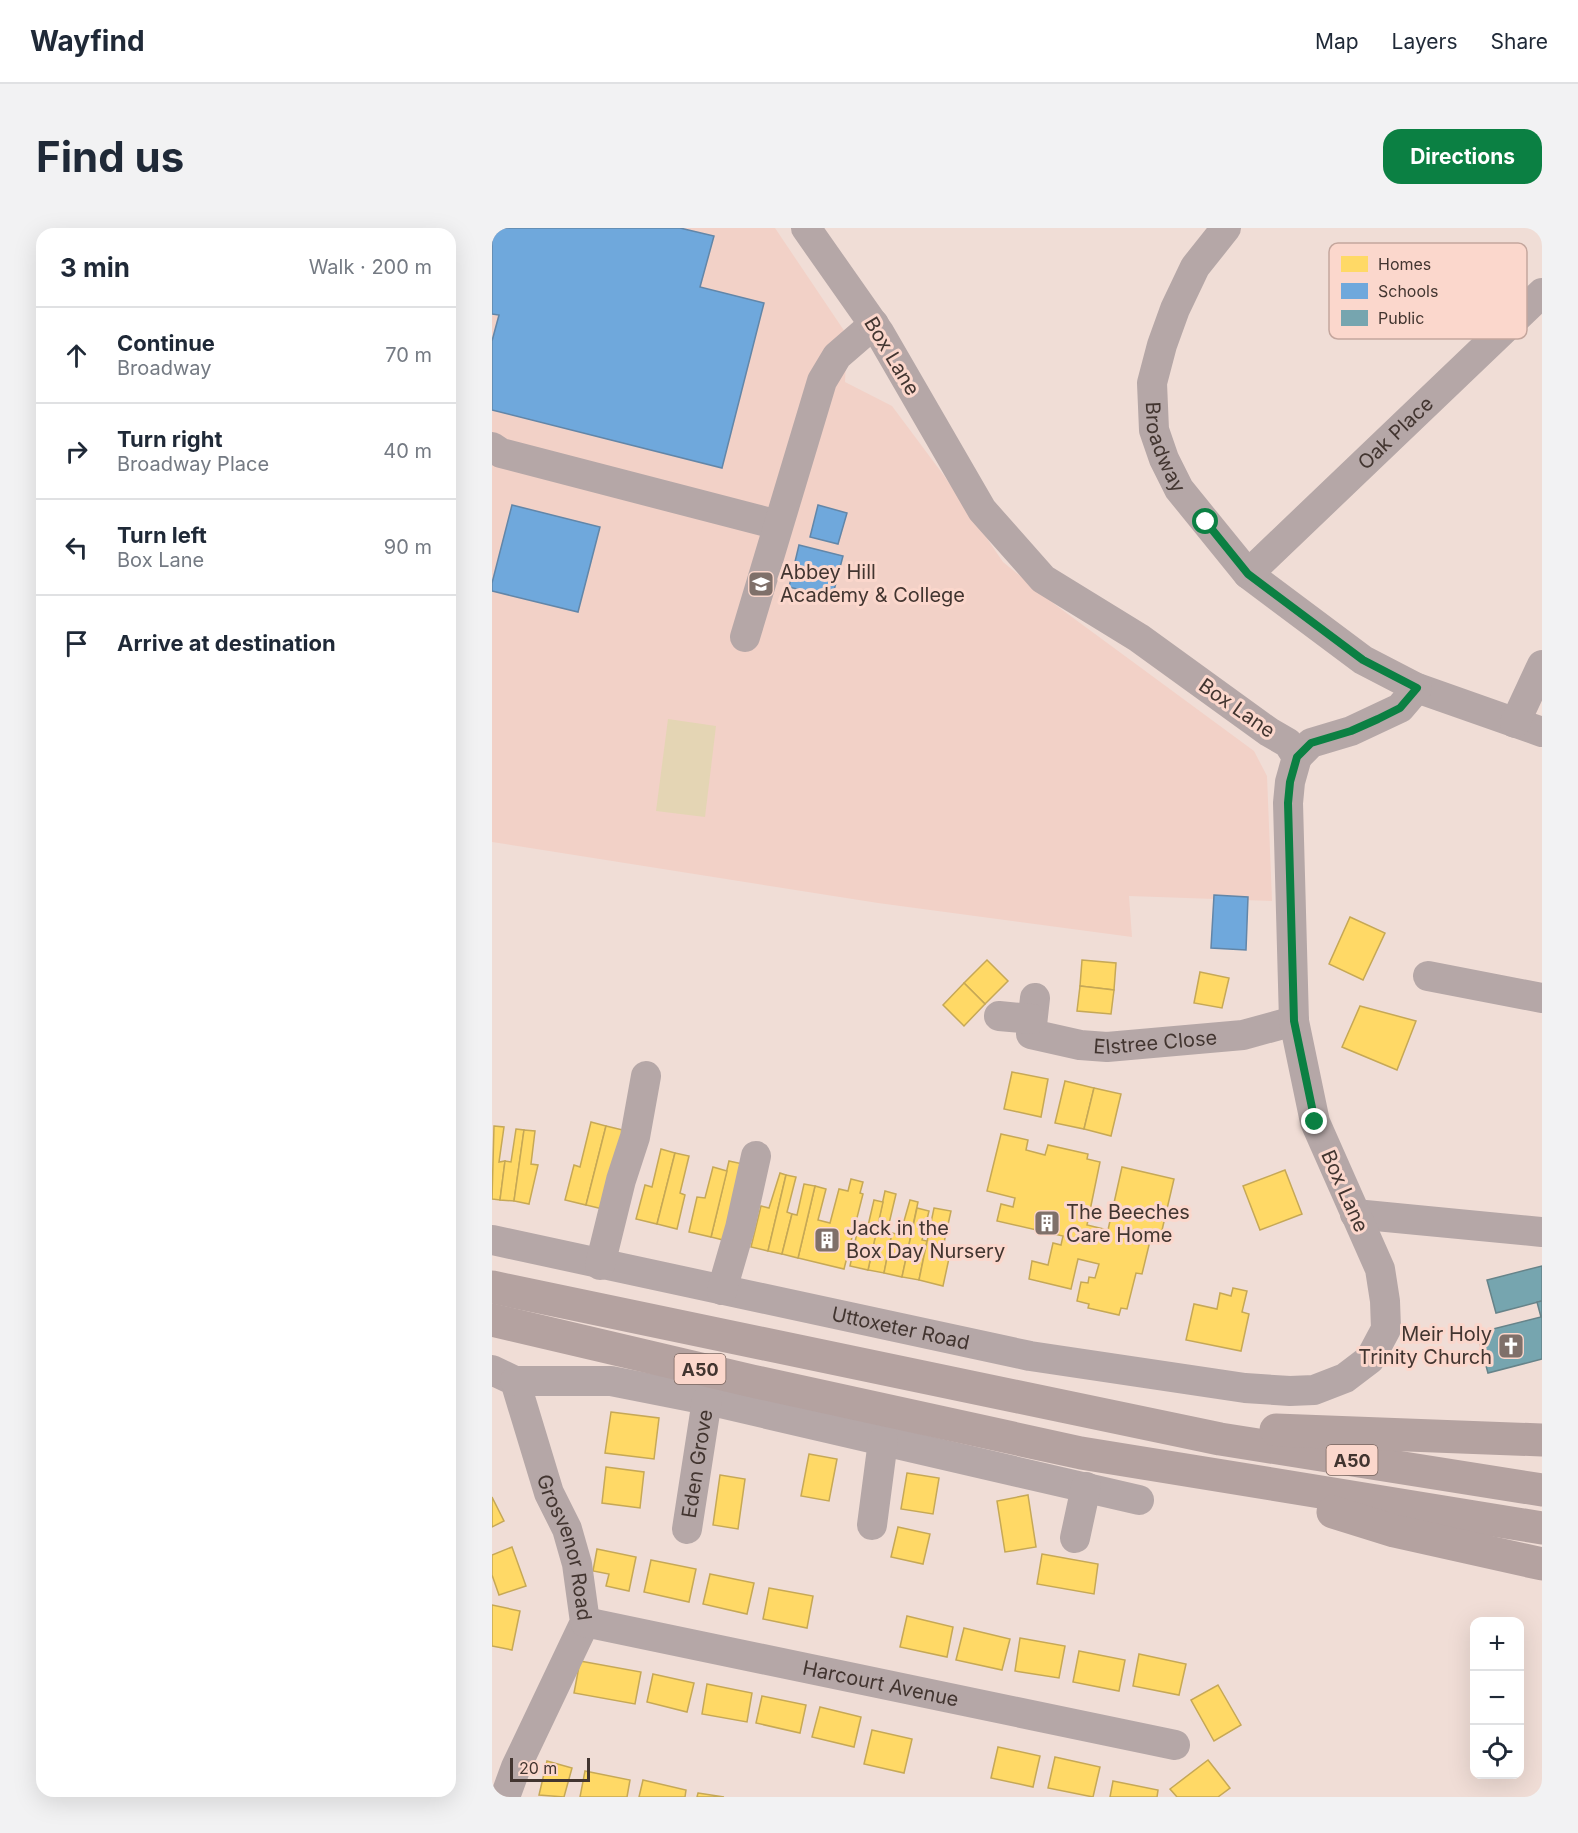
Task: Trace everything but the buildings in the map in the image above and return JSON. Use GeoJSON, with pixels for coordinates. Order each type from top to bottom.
{"type":"FeatureCollection","features":[{"type":"Feature","properties":{"kind":"highway","name":"A50"},"geometry":{"type":"LineString","coordinates":[[492,1287],[1220,1439],[1542,1490]]}},
{"type":"Feature","properties":{"kind":"highway","name":"A50"},"geometry":{"type":"LineString","coordinates":[[492,1320],[764,1384],[1081,1453],[1542,1528]]}},
{"type":"Feature","properties":{"kind":"highway"},"geometry":{"type":"LineString","coordinates":[[1163,1426],[1542,1440]]}},
{"type":"Feature","properties":{"kind":"highway"},"geometry":{"type":"LineString","coordinates":[[1216,1476],[1394,1531],[1542,1564]]}},
{"type":"Feature","properties":{"kind":"street","name":"Box Lane"},"geometry":{"type":"LineString","coordinates":[[806,228],[874,324],[982,510],[1043,579],[1139,639],[1269,732],[1288,743],[1297,757],[1290,782],[1288,803],[1294,1021],[1315,1122],[1380,1269],[1386,1329],[1370,1359],[1345,1378],[1314,1390]]}},
{"type":"Feature","properties":{"kind":"street","name":"Broadway"},"geometry":{"type":"LineString","coordinates":[[1226,228],[1195,267],[1175,309],[1152,383],[1154,429],[1164,459],[1179,489],[1248,574],[1363,660],[1417,688],[1529,728]]}},
{"type":"Feature","properties":{"kind":"street","name":"Oak Place"},"geometry":{"type":"LineString","coordinates":[[1527,306],[1542,292]]}},
{"type":"Feature","properties":{"kind":"street"},"geometry":{"type":"LineString","coordinates":[[745,637],[822,381],[837,356],[874,324]]}},
{"type":"Feature","properties":{"kind":"street","name":"Oak Place"},"geometry":{"type":"LineString","coordinates":[[1248,574],[1493,339]]}},
{"type":"Feature","properties":{"kind":"street"},"geometry":{"type":"LineString","coordinates":[[492,447],[501,453],[778,525]]}},
{"type":"Feature","properties":{"kind":"street"},"geometry":{"type":"LineString","coordinates":[[1529,728],[1542,665]]}},
{"type":"Feature","properties":{"kind":"street"},"geometry":{"type":"LineString","coordinates":[[1297,757],[1311,743],[1351,731],[1400,708],[1417,688]]}},
{"type":"Feature","properties":{"kind":"street"},"geometry":{"type":"LineString","coordinates":[[1428,976],[1542,998]]}},
{"type":"Feature","properties":{"kind":"street","name":"Elstree Close"},"geometry":{"type":"LineString","coordinates":[[999,1016],[1034,1009],[1031,1034],[1080,1045],[1107,1047],[1243,1035],[1294,1021]]}},
{"type":"Feature","properties":{"kind":"street"},"geometry":{"type":"LineString","coordinates":[[600,1265],[621,1180],[635,1137],[646,1076]]}},
{"type":"Feature","properties":{"kind":"street"},"geometry":{"type":"LineString","coordinates":[[722,1290],[740,1227],[756,1156]]}},
{"type":"Feature","properties":{"kind":"street"},"geometry":{"type":"LineString","coordinates":[[1355,1214],[1542,1232]]}},
{"type":"Feature","properties":{"kind":"street","name":"Uttoxeter Road"},"geometry":{"type":"LineString","coordinates":[[492,1240],[1030,1356],[1245,1388],[1314,1390]]}},
{"type":"Feature","properties":{"kind":"street"},"geometry":{"type":"LineString","coordinates":[[503,1376],[611,1381],[707,1400],[1139,1500]]}},
{"type":"Feature","properties":{"kind":"street","name":"Grosvenor Road"},"geometry":{"type":"LineString","coordinates":[[503,1376],[549,1493],[567,1529],[577,1564],[585,1622],[504,1762],[505,1797]]}},
{"type":"Feature","properties":{"kind":"street","name":"Eden Grove"},"geometry":{"type":"LineString","coordinates":[[687,1529],[707,1400]]}},
{"type":"Feature","properties":{"kind":"street"},"geometry":{"type":"LineString","coordinates":[[872,1525],[883,1441]]}},
{"type":"Feature","properties":{"kind":"street"},"geometry":{"type":"LineString","coordinates":[[1075,1538],[1086,1487]]}},
{"type":"Feature","properties":{"kind":"street","name":"Harcourt Avenue"},"geometry":{"type":"LineString","coordinates":[[585,1622],[1175,1745]]}},
{"type":"Feature","properties":{"kind":"shaded area","name":"Abbey Hill Academy & College"},"geometry":{"type":"Polygon","coordinates":[[[492,228],[775,228],[847,335],[845,382],[892,406],[945,477],[1003,562],[1057,606],[1254,751],[1267,776],[1272,901],[1129,896],[1132,937],[878,903],[492,842],[492,228]]]}},
{"type":"Feature","properties":{"kind":"shaded area"},"geometry":{"type":"Polygon","coordinates":[[[668,719],[716,726],[705,817],[656,811],[668,719]]]}},
{"type":"Feature","properties":{"kind":"place","name":"Abbey Hill Academy & College"},"geometry":{"type":"Point","coordinates":[761,584]}},
{"type":"Feature","properties":{"kind":"place","name":"The Beeches Care Home"},"geometry":{"type":"Point","coordinates":[1047,1223]}},
{"type":"Feature","properties":{"kind":"place","name":"Jack in the Box Day Nursery"},"geometry":{"type":"Point","coordinates":[827,1240]}},
{"type":"Feature","properties":{"kind":"place","name":"Meir Holy Trinity Church"},"geometry":{"type":"Point","coordinates":[1511,1346]}},
{"type":"Feature","properties":{"kind":"route"},"geometry":{"type":"LineString","coordinates":[[1206,522],[1248,574],[1363,660],[1417,688],[1400,708],[1351,731],[1311,743],[1297,757],[1290,782],[1288,803],[1294,1021],[1315,1122]]}}]}
